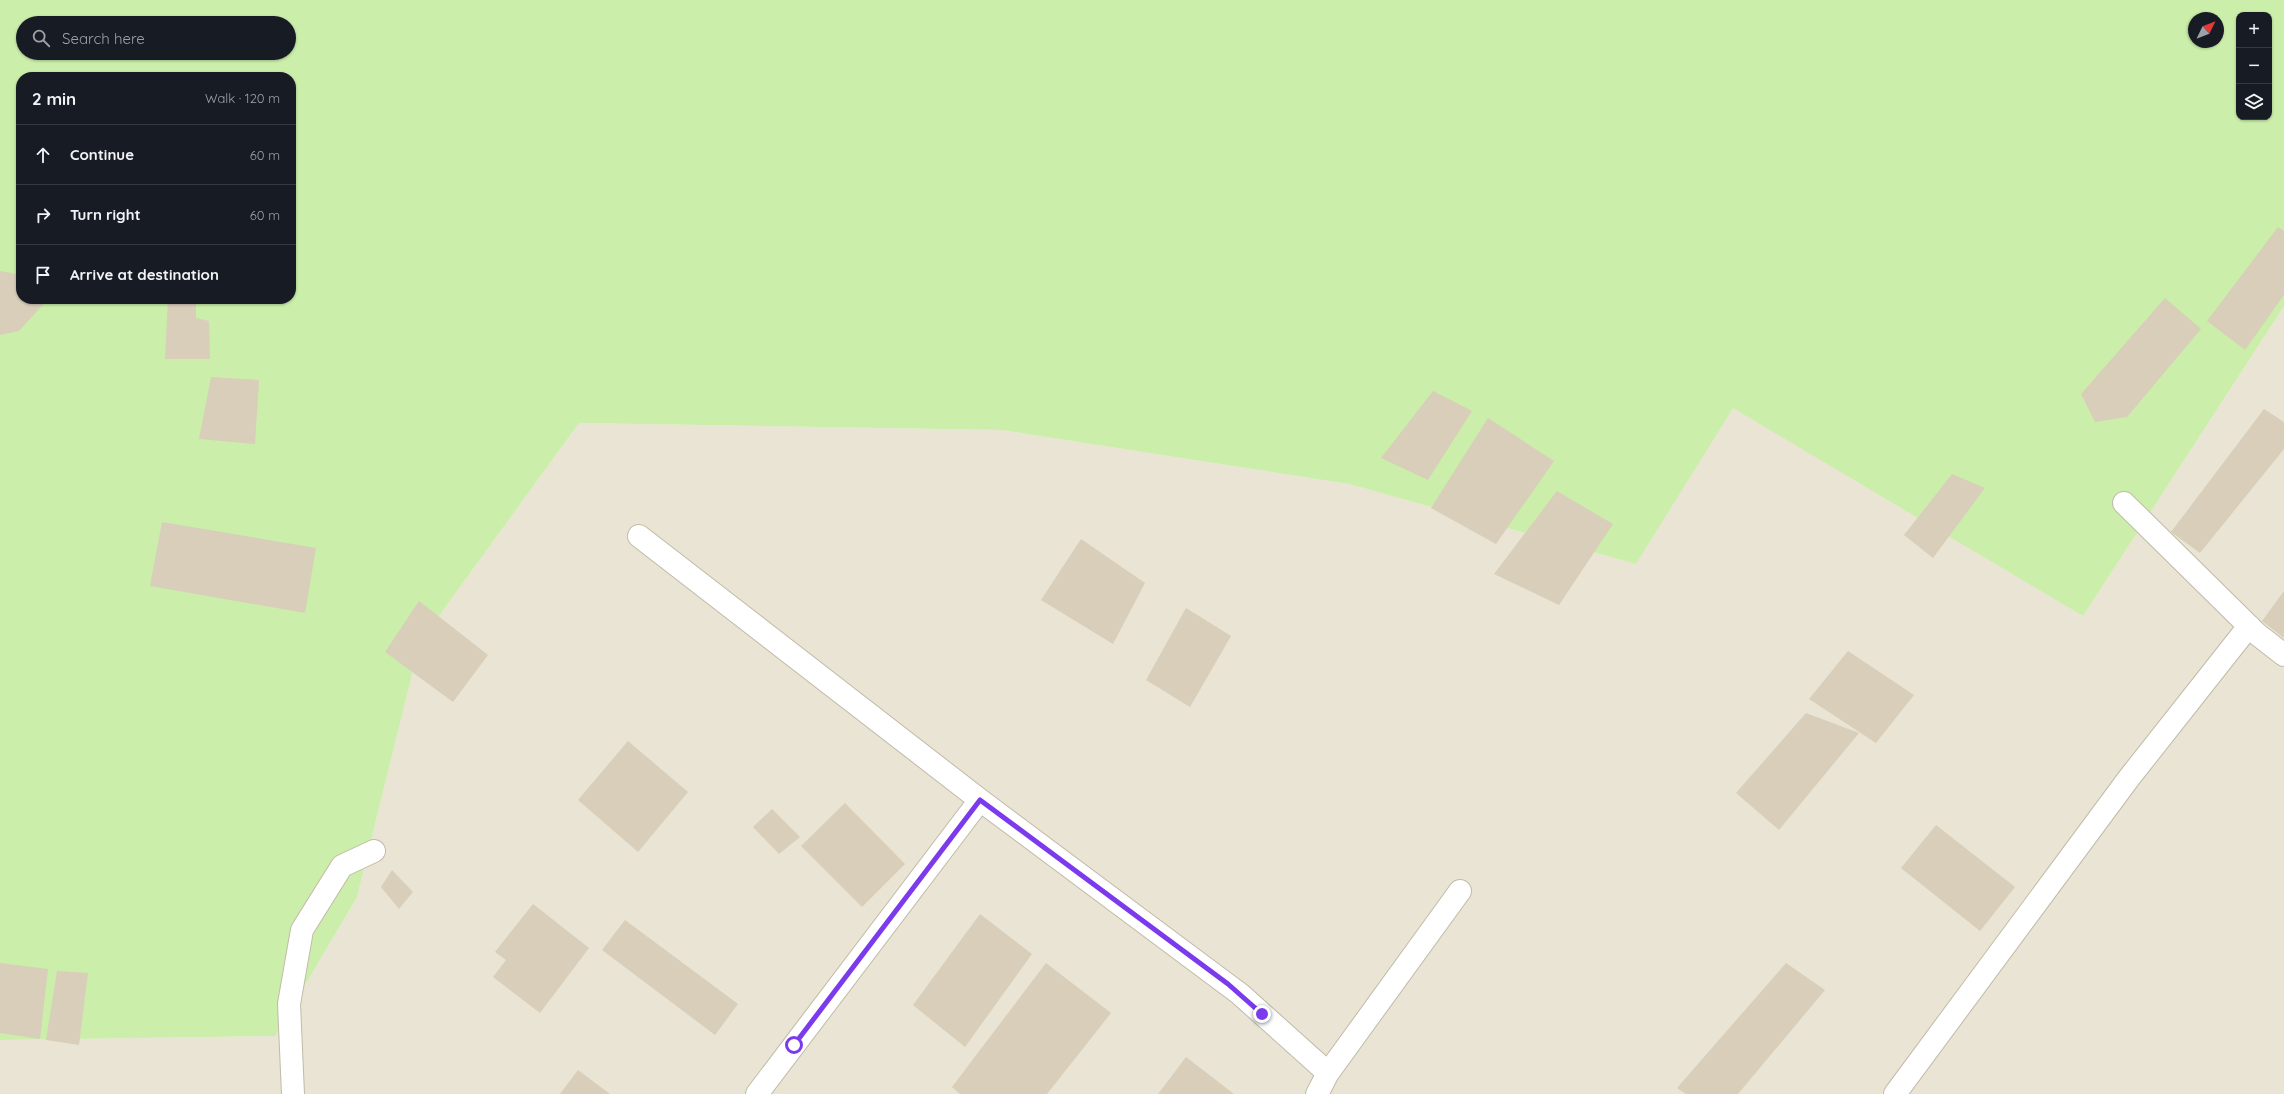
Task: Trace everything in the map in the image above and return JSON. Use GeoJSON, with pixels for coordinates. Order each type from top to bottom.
{"type":"FeatureCollection","features":[{"type":"Feature","properties":{"kind":"street"},"geometry":{"type":"LineString","coordinates":[[2124,503],[2249,626],[2284,656]]}},
{"type":"Feature","properties":{"kind":"street"},"geometry":{"type":"LineString","coordinates":[[639,536],[980,800],[1240,994],[1328,1073]]}},
{"type":"Feature","properties":{"kind":"street"},"geometry":{"type":"LineString","coordinates":[[1895,1094],[2124,784],[2249,626]]}},
{"type":"Feature","properties":{"kind":"street"},"geometry":{"type":"LineString","coordinates":[[757,1094],[980,800]]}},
{"type":"Feature","properties":{"kind":"street"},"geometry":{"type":"LineString","coordinates":[[293,1094],[289,1004],[302,930],[342,866],[374,851]]}},
{"type":"Feature","properties":{"kind":"street"},"geometry":{"type":"LineString","coordinates":[[1317,1094],[1328,1073],[1460,891]]}},
{"type":"Feature","properties":{"kind":"shaded area"},"geometry":{"type":"Polygon","coordinates":[[[2284,306],[2284,1094],[0,1094],[0,1040],[275,1036],[357,897],[420,642],[579,423],[1002,430],[1349,484],[1636,564],[1733,407],[2083,616],[2284,306]]]}},
{"type":"Feature","properties":{"kind":"green space"},"geometry":{"type":"Polygon","coordinates":[[[0,0],[2284,0],[2284,306],[2083,616],[1733,408],[1636,564],[1349,484],[1002,430],[579,423],[420,642],[357,897],[275,1036],[0,1040],[0,0]]]}},
{"type":"Feature","properties":{"kind":"building"},"geometry":{"type":"Polygon","coordinates":[[[2278,227],[2284,231],[2284,295],[2245,350],[2207,321],[2278,227]]]}},
{"type":"Feature","properties":{"kind":"building"},"geometry":{"type":"Polygon","coordinates":[[[0,271],[16,274],[16,304],[43,304],[19,331],[0,335],[0,271]]]}},
{"type":"Feature","properties":{"kind":"building"},"geometry":{"type":"Polygon","coordinates":[[[2165,298],[2201,329],[2127,417],[2095,422],[2081,394],[2165,298]]]}},
{"type":"Feature","properties":{"kind":"building"},"geometry":{"type":"Polygon","coordinates":[[[168,304],[196,304],[196,318],[209,321],[210,359],[165,359],[168,304]]]}},
{"type":"Feature","properties":{"kind":"building"},"geometry":{"type":"Polygon","coordinates":[[[211,377],[259,380],[255,444],[199,439],[211,377]]]}},
{"type":"Feature","properties":{"kind":"building"},"geometry":{"type":"Polygon","coordinates":[[[1433,391],[1472,411],[1428,480],[1381,458],[1433,391]]]}},
{"type":"Feature","properties":{"kind":"building"},"geometry":{"type":"Polygon","coordinates":[[[2264,409],[2284,422],[2284,449],[2200,553],[2171,532],[2264,409]]]}},
{"type":"Feature","properties":{"kind":"building"},"geometry":{"type":"Polygon","coordinates":[[[1488,418],[1554,461],[1496,544],[1431,508],[1488,418]]]}},
{"type":"Feature","properties":{"kind":"building"},"geometry":{"type":"Polygon","coordinates":[[[1952,474],[1985,488],[1933,558],[1904,535],[1952,474]]]}},
{"type":"Feature","properties":{"kind":"building"},"geometry":{"type":"Polygon","coordinates":[[[1557,491],[1613,524],[1559,605],[1494,574],[1557,491]]]}},
{"type":"Feature","properties":{"kind":"building"},"geometry":{"type":"Polygon","coordinates":[[[162,522],[316,548],[305,613],[150,586],[162,522]]]}},
{"type":"Feature","properties":{"kind":"building"},"geometry":{"type":"Polygon","coordinates":[[[1081,539],[1145,583],[1113,644],[1041,600],[1081,539]]]}},
{"type":"Feature","properties":{"kind":"building"},"geometry":{"type":"Polygon","coordinates":[[[2284,591],[2284,638],[2262,621],[2284,591]]]}},
{"type":"Feature","properties":{"kind":"building"},"geometry":{"type":"Polygon","coordinates":[[[419,601],[488,655],[453,702],[385,652],[419,601]]]}},
{"type":"Feature","properties":{"kind":"building"},"geometry":{"type":"Polygon","coordinates":[[[1186,608],[1231,636],[1190,707],[1146,680],[1186,608]]]}},
{"type":"Feature","properties":{"kind":"building"},"geometry":{"type":"Polygon","coordinates":[[[1848,651],[1914,695],[1876,743],[1809,699],[1848,651]]]}},
{"type":"Feature","properties":{"kind":"building"},"geometry":{"type":"Polygon","coordinates":[[[1806,713],[1859,733],[1779,830],[1736,793],[1806,713]]]}},
{"type":"Feature","properties":{"kind":"building"},"geometry":{"type":"Polygon","coordinates":[[[628,741],[688,792],[638,852],[578,800],[628,741]]]}},
{"type":"Feature","properties":{"kind":"building"},"geometry":{"type":"Polygon","coordinates":[[[845,803],[905,864],[862,907],[801,846],[845,803]]]}},
{"type":"Feature","properties":{"kind":"building"},"geometry":{"type":"Polygon","coordinates":[[[772,809],[800,837],[779,854],[753,827],[772,809]]]}},
{"type":"Feature","properties":{"kind":"building"},"geometry":{"type":"Polygon","coordinates":[[[1936,825],[2015,887],[1980,931],[1901,868],[1936,825]]]}},
{"type":"Feature","properties":{"kind":"building"},"geometry":{"type":"Polygon","coordinates":[[[392,870],[413,892],[399,909],[381,887],[392,870]]]}},
{"type":"Feature","properties":{"kind":"building"},"geometry":{"type":"Polygon","coordinates":[[[533,904],[589,948],[540,1013],[493,977],[506,960],[495,952],[533,904]]]}},
{"type":"Feature","properties":{"kind":"building"},"geometry":{"type":"Polygon","coordinates":[[[980,914],[1032,954],[965,1047],[913,1005],[980,914]]]}},
{"type":"Feature","properties":{"kind":"building"},"geometry":{"type":"Polygon","coordinates":[[[625,920],[738,1004],[715,1035],[602,950],[625,920]]]}},
{"type":"Feature","properties":{"kind":"building"},"geometry":{"type":"Polygon","coordinates":[[[0,963],[48,969],[40,1039],[0,1033],[0,963]]]}},
{"type":"Feature","properties":{"kind":"building"},"geometry":{"type":"Polygon","coordinates":[[[1046,963],[1111,1013],[1047,1094],[960,1094],[952,1087],[1046,963]]]}},
{"type":"Feature","properties":{"kind":"building"},"geometry":{"type":"Polygon","coordinates":[[[1786,963],[1825,990],[1738,1094],[1686,1094],[1677,1088],[1786,963]]]}},
{"type":"Feature","properties":{"kind":"building"},"geometry":{"type":"Polygon","coordinates":[[[57,971],[88,973],[79,1045],[46,1040],[57,971]]]}},
{"type":"Feature","properties":{"kind":"building"},"geometry":{"type":"Polygon","coordinates":[[[1186,1057],[1234,1094],[1158,1094],[1186,1057]]]}},
{"type":"Feature","properties":{"kind":"building"},"geometry":{"type":"Polygon","coordinates":[[[578,1070],[610,1094],[560,1094],[578,1070]]]}},
{"type":"Feature","properties":{"kind":"route"},"geometry":{"type":"LineString","coordinates":[[794,1045],[980,800],[1228,984],[1262,1014]]}}]}
